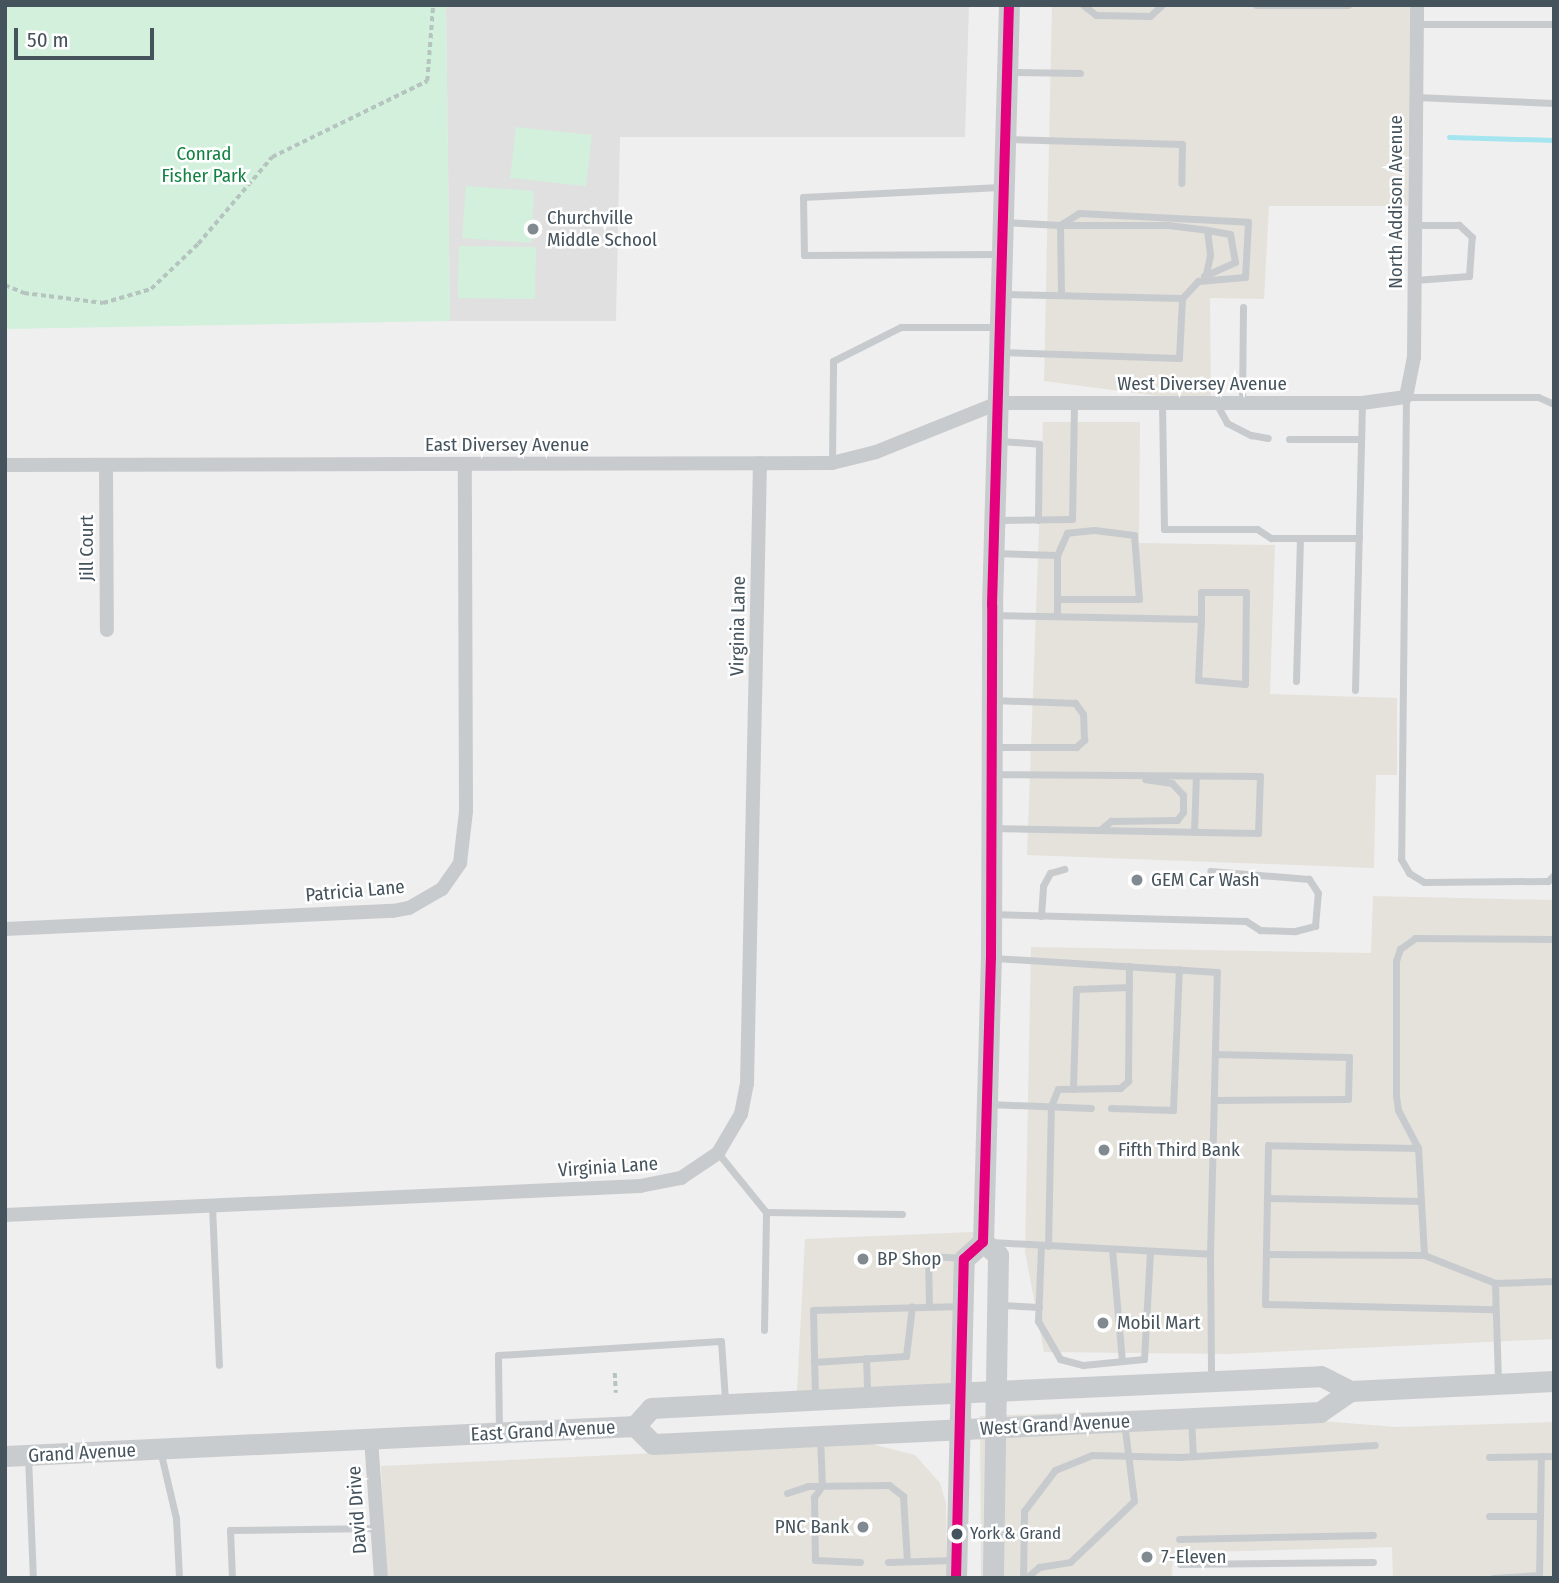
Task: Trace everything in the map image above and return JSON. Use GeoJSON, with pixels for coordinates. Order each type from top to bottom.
{"type":"FeatureCollection","features":[{"type":"Feature","properties":{"kind":"main road"},"geometry":{"type":"LineString","coordinates":[[956,1569],[964,1259],[983,1241],[991,958],[992,615],[1009,5]]}},
{"type":"Feature","properties":{"kind":"main road"},"geometry":{"type":"LineString","coordinates":[[983,1241],[998,1255],[993,1578]]}},
{"type":"Feature","properties":{"kind":"main road","name":"West Grand Avenue"},"geometry":{"type":"LineString","coordinates":[[960,1393],[1321,1376],[1350,1391],[1554,1381]]}},
{"type":"Feature","properties":{"kind":"main road","name":"West Grand Avenue"},"geometry":{"type":"LineString","coordinates":[[635,1426],[653,1444],[1124,1422],[1320,1412],[1350,1391]]}},
{"type":"Feature","properties":{"kind":"main road","name":"East Grand Avenue"},"geometry":{"type":"LineString","coordinates":[[159,1449],[635,1426],[651,1408],[960,1393]]}},
{"type":"Feature","properties":{"kind":"main road","name":"Grand Avenue"},"geometry":{"type":"LineString","coordinates":[[5,1456],[159,1449]]}},
{"type":"Feature","properties":{"kind":"street","name":"North Addison Avenue"},"geometry":{"type":"LineString","coordinates":[[1406,397],[1414,366],[1417,5]]}},
{"type":"Feature","properties":{"kind":"street","name":"West Diversey Avenue"},"geometry":{"type":"LineString","coordinates":[[998,403],[1362,403],[1406,397]]}},
{"type":"Feature","properties":{"kind":"street","name":"East Diversey Avenue"},"geometry":{"type":"LineString","coordinates":[[5,465],[832,463],[876,452],[998,403]]}},
{"type":"Feature","properties":{"kind":"street","name":"Virginia Lane"},"geometry":{"type":"LineString","coordinates":[[5,1215],[640,1186],[681,1178],[718,1153],[741,1115],[747,1083],[760,463]]}},
{"type":"Feature","properties":{"kind":"street","name":"Jill Court"},"geometry":{"type":"LineString","coordinates":[[106,465],[107,630]]}},
{"type":"Feature","properties":{"kind":"street","name":"Patricia Lane"},"geometry":{"type":"LineString","coordinates":[[5,929],[393,911],[409,908],[442,889],[460,863],[466,811],[465,465]]}},
{"type":"Feature","properties":{"kind":"street","name":"David Drive"},"geometry":{"type":"LineString","coordinates":[[371,1439],[381,1578]]}},
{"type":"Feature","properties":{"kind":"lane"},"geometry":{"type":"LineString","coordinates":[[1083,5],[1096,15],[1150,16],[1162,5]]}},
{"type":"Feature","properties":{"kind":"lane"},"geometry":{"type":"LineString","coordinates":[[1256,5],[1349,5]]}},
{"type":"Feature","properties":{"kind":"lane"},"geometry":{"type":"LineString","coordinates":[[1417,24],[1554,24]]}},
{"type":"Feature","properties":{"kind":"lane"},"geometry":{"type":"LineString","coordinates":[[1007,72],[1080,73]]}},
{"type":"Feature","properties":{"kind":"lane"},"geometry":{"type":"LineString","coordinates":[[1416,97],[1554,103]]}},
{"type":"Feature","properties":{"kind":"lane"},"geometry":{"type":"LineString","coordinates":[[1005,139],[1182,145],[1181,183]]}},
{"type":"Feature","properties":{"kind":"lane"},"geometry":{"type":"LineString","coordinates":[[1002,254],[804,255],[803,197],[1004,186]]}},
{"type":"Feature","properties":{"kind":"lane"},"geometry":{"type":"LineString","coordinates":[[1060,225],[1079,213],[1248,222],[1245,277],[1198,281]]}},
{"type":"Feature","properties":{"kind":"lane"},"geometry":{"type":"LineString","coordinates":[[999,352],[1179,358],[1182,298],[1206,274],[1234,262],[1235,247],[1230,234],[1168,225],[1003,222]]}},
{"type":"Feature","properties":{"kind":"lane"},"geometry":{"type":"LineString","coordinates":[[1060,225],[1061,295]]}},
{"type":"Feature","properties":{"kind":"lane"},"geometry":{"type":"LineString","coordinates":[[1415,225],[1459,225],[1472,237],[1468,276],[1415,280]]}},
{"type":"Feature","properties":{"kind":"lane"},"geometry":{"type":"LineString","coordinates":[[1206,274],[1210,255],[1207,230]]}},
{"type":"Feature","properties":{"kind":"lane"},"geometry":{"type":"LineString","coordinates":[[1001,294],[1182,298]]}},
{"type":"Feature","properties":{"kind":"lane"},"geometry":{"type":"LineString","coordinates":[[1242,403],[1243,307]]}},
{"type":"Feature","properties":{"kind":"lane"},"geometry":{"type":"LineString","coordinates":[[832,463],[833,361],[901,327],[1000,327]]}},
{"type":"Feature","properties":{"kind":"lane"},"geometry":{"type":"LineString","coordinates":[[1554,404],[1538,397],[1406,397],[1401,859],[1409,873],[1424,882],[1548,881],[1554,875]]}},
{"type":"Feature","properties":{"kind":"lane"},"geometry":{"type":"LineString","coordinates":[[995,520],[1072,519],[1074,403]]}},
{"type":"Feature","properties":{"kind":"lane"},"geometry":{"type":"LineString","coordinates":[[1162,403],[1164,529],[1257,529],[1270,538],[1359,538]]}},
{"type":"Feature","properties":{"kind":"lane"},"geometry":{"type":"LineString","coordinates":[[1215,403],[1227,423],[1268,438]]}},
{"type":"Feature","properties":{"kind":"lane"},"geometry":{"type":"LineString","coordinates":[[1355,690],[1362,403]]}},
{"type":"Feature","properties":{"kind":"lane"},"geometry":{"type":"LineString","coordinates":[[1289,439],[1361,439]]}},
{"type":"Feature","properties":{"kind":"lane"},"geometry":{"type":"LineString","coordinates":[[997,441],[1039,444],[1038,520]]}},
{"type":"Feature","properties":{"kind":"lane"},"geometry":{"type":"LineString","coordinates":[[1057,599],[1139,598],[1140,556],[1134,535],[1094,530],[1067,533],[1057,555],[1057,599],[1057,616]]}},
{"type":"Feature","properties":{"kind":"lane"},"geometry":{"type":"LineString","coordinates":[[1296,681],[1300,538]]}},
{"type":"Feature","properties":{"kind":"lane"},"geometry":{"type":"LineString","coordinates":[[994,552],[1057,555]]}},
{"type":"Feature","properties":{"kind":"lane"},"geometry":{"type":"LineString","coordinates":[[1201,592],[1246,592],[1245,684],[1198,680],[1201,619],[1201,592]]}},
{"type":"Feature","properties":{"kind":"lane"},"geometry":{"type":"LineString","coordinates":[[992,615],[1201,619]]}},
{"type":"Feature","properties":{"kind":"lane"},"geometry":{"type":"LineString","coordinates":[[992,699],[1075,703],[1083,714],[1084,740],[1076,747],[992,747]]}},
{"type":"Feature","properties":{"kind":"lane"},"geometry":{"type":"LineString","coordinates":[[992,774],[1260,776],[1258,833],[992,828]]}},
{"type":"Feature","properties":{"kind":"lane"},"geometry":{"type":"LineString","coordinates":[[1101,830],[1111,821],[1177,820],[1183,812],[1183,796],[1172,783],[1117,775]]}},
{"type":"Feature","properties":{"kind":"lane"},"geometry":{"type":"LineString","coordinates":[[1194,832],[1196,776]]}},
{"type":"Feature","properties":{"kind":"lane"},"geometry":{"type":"LineString","coordinates":[[1041,916],[1043,886],[1050,873],[1064,869]]}},
{"type":"Feature","properties":{"kind":"lane"},"geometry":{"type":"LineString","coordinates":[[991,914],[1245,921],[1260,930],[1295,931],[1315,926],[1318,893],[1309,879],[1210,871]]}},
{"type":"Feature","properties":{"kind":"lane"},"geometry":{"type":"LineString","coordinates":[[1424,1255],[1419,1148],[1398,1110],[1396,1095],[1396,961],[1400,949],[1415,939],[1554,939]]}},
{"type":"Feature","properties":{"kind":"lane"},"geometry":{"type":"LineString","coordinates":[[991,958],[1217,972],[1210,1254],[1211,1382]]}},
{"type":"Feature","properties":{"kind":"lane"},"geometry":{"type":"LineString","coordinates":[[1129,966],[1128,1081],[1120,1088],[1058,1089],[1051,1106],[1038,1321],[1060,1359],[1083,1365],[1144,1359],[1150,1251]]}},
{"type":"Feature","properties":{"kind":"lane"},"geometry":{"type":"LineString","coordinates":[[1111,1108],[1173,1110],[1179,969]]}},
{"type":"Feature","properties":{"kind":"lane"},"geometry":{"type":"LineString","coordinates":[[1073,1088],[1076,989],[1129,987]]}},
{"type":"Feature","properties":{"kind":"lane"},"geometry":{"type":"LineString","coordinates":[[1214,1100],[1348,1099],[1349,1057],[1215,1054]]}},
{"type":"Feature","properties":{"kind":"lane"},"geometry":{"type":"LineString","coordinates":[[987,1104],[1091,1108]]}},
{"type":"Feature","properties":{"kind":"lane"},"geometry":{"type":"LineString","coordinates":[[1419,1148],[1268,1145],[1265,1304],[1494,1309]]}},
{"type":"Feature","properties":{"kind":"lane"},"geometry":{"type":"LineString","coordinates":[[718,1153],[766,1212],[764,1330]]}},
{"type":"Feature","properties":{"kind":"lane"},"geometry":{"type":"LineString","coordinates":[[1267,1198],[1421,1201]]}},
{"type":"Feature","properties":{"kind":"lane"},"geometry":{"type":"LineString","coordinates":[[212,1206],[219,1365]]}},
{"type":"Feature","properties":{"kind":"lane"},"geometry":{"type":"LineString","coordinates":[[766,1212],[902,1214]]}},
{"type":"Feature","properties":{"kind":"lane"},"geometry":{"type":"LineString","coordinates":[[983,1241],[1210,1254]]}},
{"type":"Feature","properties":{"kind":"lane"},"geometry":{"type":"LineString","coordinates":[[1112,1249],[1122,1362]]}},
{"type":"Feature","properties":{"kind":"lane"},"geometry":{"type":"LineString","coordinates":[[1266,1254],[1424,1255],[1494,1283],[1554,1281]]}},
{"type":"Feature","properties":{"kind":"lane"},"geometry":{"type":"LineString","coordinates":[[929,1306],[928,1256],[964,1259]]}},
{"type":"Feature","properties":{"kind":"lane"},"geometry":{"type":"LineString","coordinates":[[1494,1283],[1499,1384]]}},
{"type":"Feature","properties":{"kind":"lane"},"geometry":{"type":"LineString","coordinates":[[998,1305],[1039,1307]]}},
{"type":"Feature","properties":{"kind":"lane"},"geometry":{"type":"LineString","coordinates":[[815,1401],[813,1310],[962,1306]]}},
{"type":"Feature","properties":{"kind":"lane"},"geometry":{"type":"LineString","coordinates":[[814,1362],[906,1356],[912,1307]]}},
{"type":"Feature","properties":{"kind":"lane"},"geometry":{"type":"LineString","coordinates":[[499,1433],[498,1355],[721,1341],[725,1404]]}},
{"type":"Feature","properties":{"kind":"lane"},"geometry":{"type":"LineString","coordinates":[[866,1358],[867,1398]]}},
{"type":"Feature","properties":{"kind":"lane"},"geometry":{"type":"LineString","coordinates":[[1133,1360],[1133,1385]]}},
{"type":"Feature","properties":{"kind":"lane"},"geometry":{"type":"LineString","coordinates":[[1080,1387],[1083,1365]]}},
{"type":"Feature","properties":{"kind":"lane"},"geometry":{"type":"LineString","coordinates":[[1191,1418],[1193,1456]]}},
{"type":"Feature","properties":{"kind":"lane"},"geometry":{"type":"LineString","coordinates":[[1025,1578],[1039,1567],[1070,1562],[1134,1501],[1124,1422]]}},
{"type":"Feature","properties":{"kind":"lane"},"geometry":{"type":"LineString","coordinates":[[820,1436],[822,1486],[814,1497],[815,1560],[860,1562]]}},
{"type":"Feature","properties":{"kind":"lane"},"geometry":{"type":"LineString","coordinates":[[1025,1578],[1024,1511],[1055,1470],[1092,1455],[1127,1458],[1180,1457],[1375,1445]]}},
{"type":"Feature","properties":{"kind":"lane"},"geometry":{"type":"LineString","coordinates":[[159,1449],[176,1518],[178,1578]]}},
{"type":"Feature","properties":{"kind":"lane"},"geometry":{"type":"LineString","coordinates":[[28,1455],[33,1578]]}},
{"type":"Feature","properties":{"kind":"lane"},"geometry":{"type":"LineString","coordinates":[[1489,1457],[1554,1455]]}},
{"type":"Feature","properties":{"kind":"lane"},"geometry":{"type":"LineString","coordinates":[[1493,1578],[1539,1576],[1541,1456]]}},
{"type":"Feature","properties":{"kind":"lane"},"geometry":{"type":"LineString","coordinates":[[787,1493],[822,1486],[889,1485],[903,1496],[907,1561]]}},
{"type":"Feature","properties":{"kind":"lane"},"geometry":{"type":"LineString","coordinates":[[1489,1516],[1540,1516]]}},
{"type":"Feature","properties":{"kind":"lane"},"geometry":{"type":"LineString","coordinates":[[232,1578],[230,1530],[377,1528]]}},
{"type":"Feature","properties":{"kind":"lane"},"geometry":{"type":"LineString","coordinates":[[1180,1539],[1373,1535]]}},
{"type":"Feature","properties":{"kind":"lane"},"geometry":{"type":"LineString","coordinates":[[887,1562],[907,1561],[956,1569]]}},
{"type":"Feature","properties":{"kind":"lane"},"geometry":{"type":"LineString","coordinates":[[1180,1564],[1373,1562]]}},
{"type":"Feature","properties":{"kind":"path"},"geometry":{"type":"LineString","coordinates":[[5,285],[24,293],[103,303],[151,289],[198,244],[272,158],[426,81],[433,5]]}},
{"type":"Feature","properties":{"kind":"path"},"geometry":{"type":"LineString","coordinates":[[615,1373],[616,1393]]}},
{"type":"Feature","properties":{"kind":"shaded area","name":"Churchville Middle School"},"geometry":{"type":"Polygon","coordinates":[[[446,5],[969,5],[965,137],[620,137],[616,321],[450,321],[446,5]]]}},
{"type":"Feature","properties":{"kind":"shaded area"},"geometry":{"type":"Polygon","coordinates":[[[1052,5],[1410,5],[1408,206],[1269,206],[1264,299],[1210,298],[1211,403],[1044,381],[1052,5]]]}},
{"type":"Feature","properties":{"kind":"shaded area"},"geometry":{"type":"Polygon","coordinates":[[[1043,422],[1140,422],[1139,543],[1275,545],[1270,694],[1397,698],[1397,775],[1376,775],[1374,868],[1027,855],[1043,422]]]}},
{"type":"Feature","properties":{"kind":"shaded area"},"geometry":{"type":"Polygon","coordinates":[[[1373,896],[1554,900],[1554,1339],[1229,1354],[1044,1352],[1025,1252],[1031,947],[1371,953],[1373,896]]]}},
{"type":"Feature","properties":{"kind":"shaded area"},"geometry":{"type":"Polygon","coordinates":[[[973,1232],[968,1402],[796,1409],[805,1239],[973,1232]]]}},
{"type":"Feature","properties":{"kind":"shaded area"},"geometry":{"type":"Polygon","coordinates":[[[1174,1409],[1396,1427],[1554,1422],[1554,1578],[1393,1578],[1392,1547],[1173,1553],[1172,1578],[981,1578],[980,1416],[1174,1409]]]}},
{"type":"Feature","properties":{"kind":"shaded area"},"geometry":{"type":"Polygon","coordinates":[[[868,1443],[915,1455],[940,1483],[946,1503],[947,1578],[386,1578],[381,1466],[868,1443]]]}},
{"type":"Feature","properties":{"kind":"green space","name":"Conrad Fisher Park"},"geometry":{"type":"Polygon","coordinates":[[[5,5],[446,5],[450,321],[5,329],[5,5]]]}},
{"type":"Feature","properties":{"kind":"green space"},"geometry":{"type":"Polygon","coordinates":[[[516,127],[592,135],[586,186],[510,178],[516,127]]]}},
{"type":"Feature","properties":{"kind":"green space"},"geometry":{"type":"Polygon","coordinates":[[[466,186],[534,191],[531,243],[462,238],[466,186]]]}},
{"type":"Feature","properties":{"kind":"green space"},"geometry":{"type":"Polygon","coordinates":[[[459,246],[536,247],[535,299],[458,298],[459,246]]]}},
{"type":"Feature","properties":{"kind":"waterway"},"geometry":{"type":"LineString","coordinates":[[1449,137],[1554,140]]}},
{"type":"Feature","properties":{"kind":"transit line"},"geometry":{"type":"LineString","coordinates":[[956,1578],[964,1259],[983,1242],[991,958],[992,605],[1009,5]]}},
{"type":"Feature","properties":{"kind":"place","name":"Churchville Middle School"},"geometry":{"type":"Point","coordinates":[533,229]}},
{"type":"Feature","properties":{"kind":"place","name":"GEM Car Wash"},"geometry":{"type":"Point","coordinates":[1137,880]}},
{"type":"Feature","properties":{"kind":"place","name":"Fifth Third Bank"},"geometry":{"type":"Point","coordinates":[1104,1150]}},
{"type":"Feature","properties":{"kind":"place","name":"BP Shop"},"geometry":{"type":"Point","coordinates":[863,1259]}},
{"type":"Feature","properties":{"kind":"place","name":"Mobil Mart"},"geometry":{"type":"Point","coordinates":[1103,1323]}},
{"type":"Feature","properties":{"kind":"place","name":"PNC Bank"},"geometry":{"type":"Point","coordinates":[863,1527]}},
{"type":"Feature","properties":{"kind":"place","name":"York & Grand"},"geometry":{"type":"Point","coordinates":[957,1534]}},
{"type":"Feature","properties":{"kind":"place","name":"7-Eleven"},"geometry":{"type":"Point","coordinates":[1147,1557]}}]}
